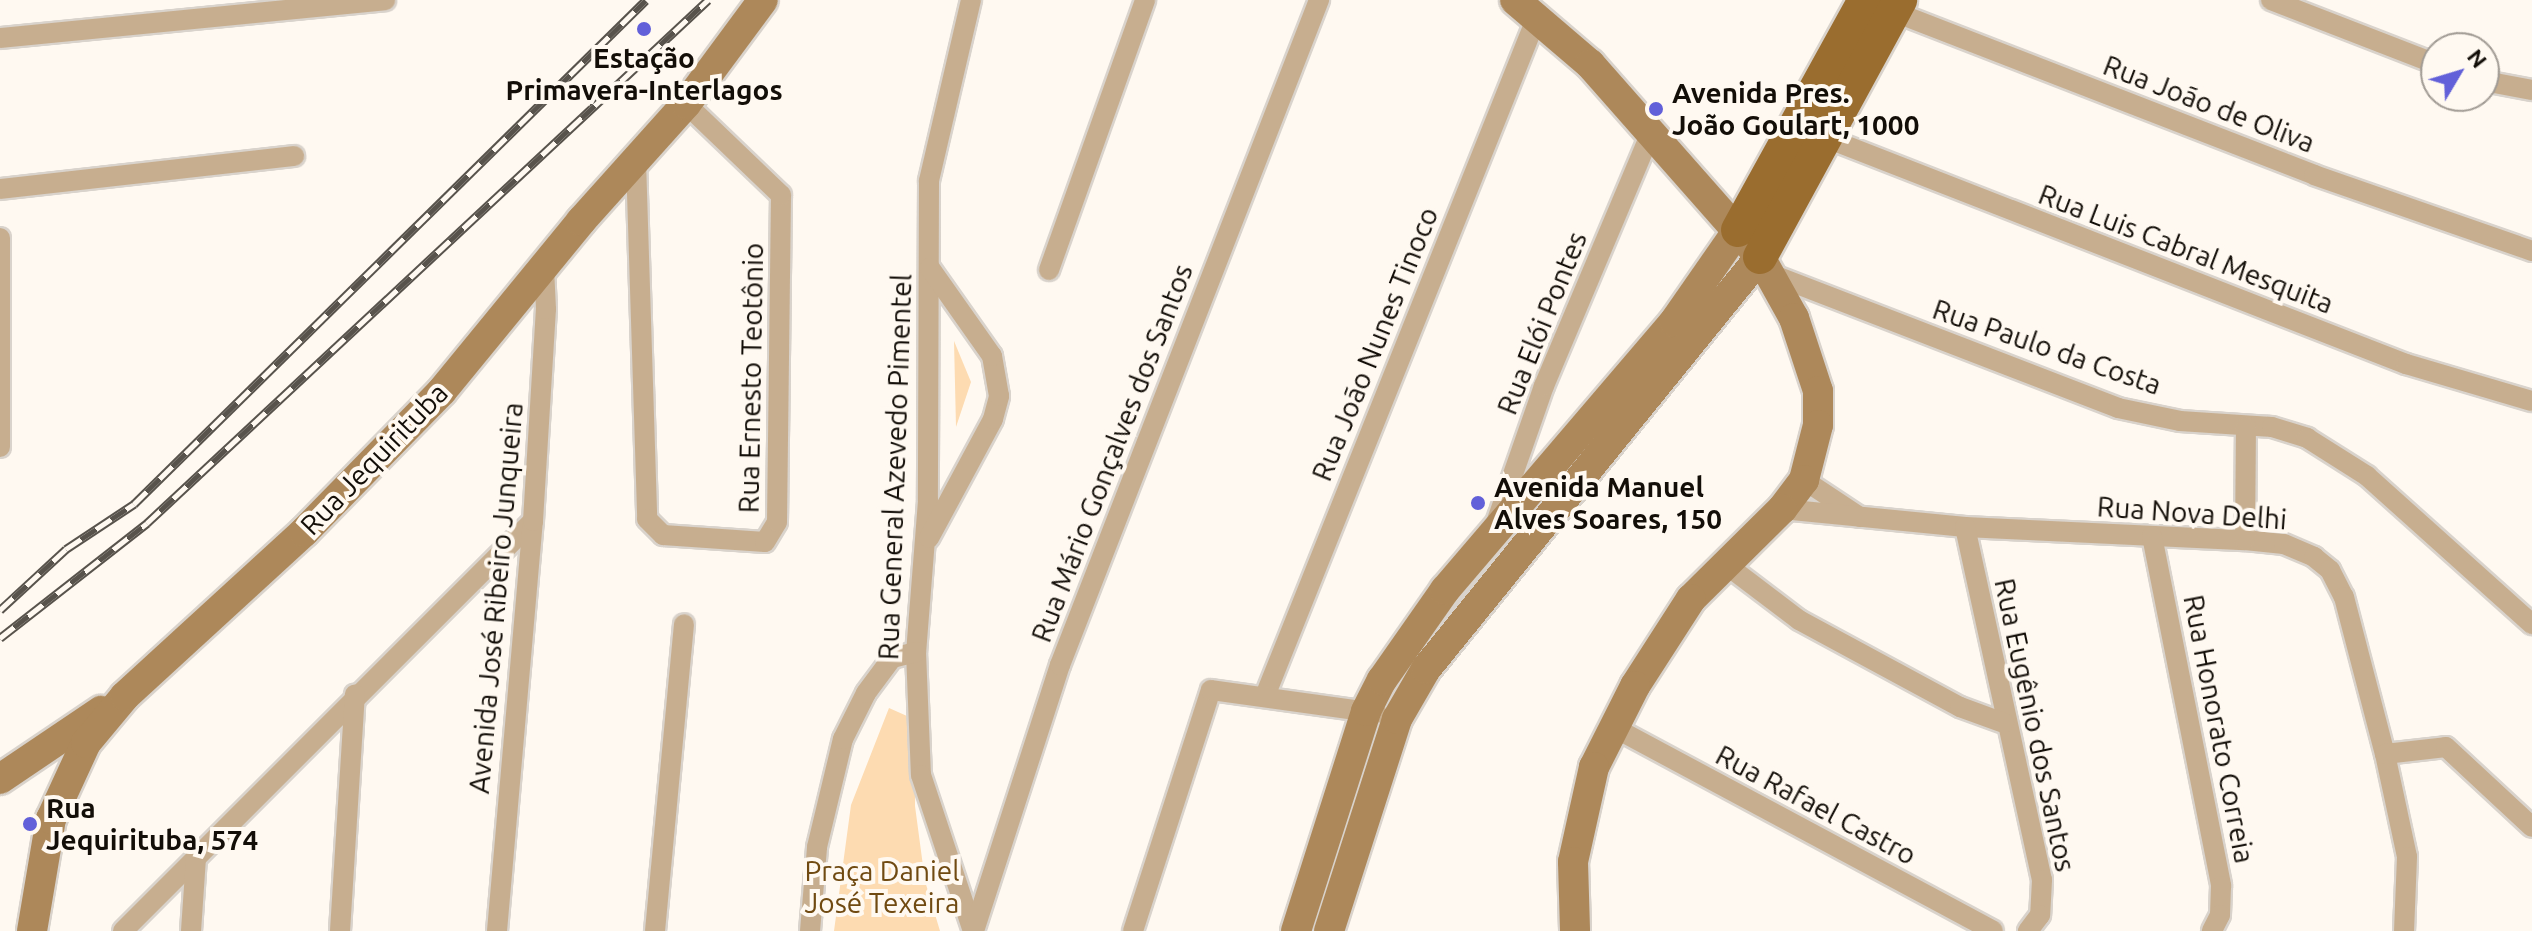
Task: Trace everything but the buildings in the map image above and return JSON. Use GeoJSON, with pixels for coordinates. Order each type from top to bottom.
{"type":"FeatureCollection","features":[{"type":"Feature","properties":{"kind":"main road"},"geometry":{"type":"LineString","coordinates":[[1766,266],[1882,3]]}},
{"type":"Feature","properties":{"kind":"main road"},"geometry":{"type":"LineString","coordinates":[[1738,230],[1882,3]]}},
{"type":"Feature","properties":{"kind":"street"},"geometry":{"type":"LineString","coordinates":[[0,38],[385,0]]}},
{"type":"Feature","properties":{"kind":"street","name":"Rua Jequirituba"},"geometry":{"type":"LineString","coordinates":[[32,931],[48,833],[74,762],[125,696],[198,633],[404,431],[686,104],[763,0]]}},
{"type":"Feature","properties":{"kind":"street","name":"Rua General Azevedo Pimentel"},"geometry":{"type":"LineString","coordinates":[[971,0],[932,156],[925,544],[916,652],[921,775],[973,931]]}},
{"type":"Feature","properties":{"kind":"street"},"geometry":{"type":"LineString","coordinates":[[1049,270],[1145,0]]}},
{"type":"Feature","properties":{"kind":"street","name":"Rua Mário Gonçalves dos Santos"},"geometry":{"type":"LineString","coordinates":[[973,931],[1060,665],[1319,0]]}},
{"type":"Feature","properties":{"kind":"street"},"geometry":{"type":"LineString","coordinates":[[2271,0],[2420,58]]}},
{"type":"Feature","properties":{"kind":"street","name":"Rua João de Oliva"},"geometry":{"type":"LineString","coordinates":[[1882,3],[2314,175],[2532,251]]}},
{"type":"Feature","properties":{"kind":"street"},"geometry":{"type":"LineString","coordinates":[[1526,7],[1651,133],[1766,266],[1794,318],[1818,391],[1818,425],[1804,480],[1782,509],[1724,563],[1660,644],[1594,767],[1573,862],[1574,900],[1566,930]]}},
{"type":"Feature","properties":{"kind":"street","name":"Rua João Nunes Tinoco"},"geometry":{"type":"LineString","coordinates":[[1265,696],[1526,7]]}},
{"type":"Feature","properties":{"kind":"street"},"geometry":{"type":"LineString","coordinates":[[2500,84],[2532,90]]}},
{"type":"Feature","properties":{"kind":"street","name":"Rua Ernesto Teotônio"},"geometry":{"type":"LineString","coordinates":[[636,161],[647,519],[663,535],[765,542],[777,522],[781,195],[686,104]]}},
{"type":"Feature","properties":{"kind":"street","name":"Rua Elói Pontes"},"geometry":{"type":"LineString","coordinates":[[1492,536],[1544,386],[1651,133]]}},
{"type":"Feature","properties":{"kind":"street","name":"Rua Luis Cabral Mesquita"},"geometry":{"type":"LineString","coordinates":[[1824,137],[2406,364],[2532,401]]}},
{"type":"Feature","properties":{"kind":"street"},"geometry":{"type":"LineString","coordinates":[[0,189],[294,156]]}},
{"type":"Feature","properties":{"kind":"street"},"geometry":{"type":"LineString","coordinates":[[1296,931],[1366,711],[1445,590],[1676,319],[1738,230]]}},
{"type":"Feature","properties":{"kind":"street"},"geometry":{"type":"LineString","coordinates":[[0,238],[2,441]]}},
{"type":"Feature","properties":{"kind":"street"},"geometry":{"type":"LineString","coordinates":[[1329,931],[1397,719],[1447,637],[1697,341],[1766,266]]}},
{"type":"Feature","properties":{"kind":"street","name":"Rua Paulo da Costa"},"geometry":{"type":"LineString","coordinates":[[1766,266],[2118,408],[2246,427],[2289,430],[2343,458],[2532,624]]}},
{"type":"Feature","properties":{"kind":"street","name":"Avenida José Ribeiro Junqueira"},"geometry":{"type":"LineString","coordinates":[[497,931],[533,521],[546,309],[544,268]]}},
{"type":"Feature","properties":{"kind":"street"},"geometry":{"type":"LineString","coordinates":[[925,544],[993,419],[999,396],[992,356],[930,268]]}},
{"type":"Feature","properties":{"kind":"street"},"geometry":{"type":"LineString","coordinates":[[2245,540],[2246,427]]}},
{"type":"Feature","properties":{"kind":"street","name":"Rua Nova Delhi"},"geometry":{"type":"LineString","coordinates":[[1804,480],[1863,519]]}},
{"type":"Feature","properties":{"kind":"street","name":"Rua Nova Delhi"},"geometry":{"type":"LineString","coordinates":[[1782,509],[1965,527],[2245,540],[2297,548],[2314,557],[2338,581],[2385,754],[2407,857],[2404,931]]}},
{"type":"Feature","properties":{"kind":"street"},"geometry":{"type":"LineString","coordinates":[[123,931],[355,694],[533,521]]}},
{"type":"Feature","properties":{"kind":"street","name":"Rua Eugênio dos Santos"},"geometry":{"type":"LineString","coordinates":[[1965,527],[2004,723],[2042,880],[2040,915],[2028,931]]}},
{"type":"Feature","properties":{"kind":"street","name":"Rua Honorato Correia"},"geometry":{"type":"LineString","coordinates":[[2152,536],[2221,886],[2220,915],[2212,931]]}},
{"type":"Feature","properties":{"kind":"street"},"geometry":{"type":"LineString","coordinates":[[1724,563],[1799,620],[1960,707],[2004,723]]}},
{"type":"Feature","properties":{"kind":"street"},"geometry":{"type":"LineString","coordinates":[[655,931],[684,624]]}},
{"type":"Feature","properties":{"kind":"street"},"geometry":{"type":"LineString","coordinates":[[810,931],[817,847],[843,739],[866,693],[892,658],[916,652]]}},
{"type":"Feature","properties":{"kind":"street"},"geometry":{"type":"LineString","coordinates":[[1133,931],[1211,690],[1366,711],[1397,719]]}},
{"type":"Feature","properties":{"kind":"street"},"geometry":{"type":"LineString","coordinates":[[340,931],[355,694]]}},
{"type":"Feature","properties":{"kind":"street"},"geometry":{"type":"LineString","coordinates":[[0,779],[125,696]]}},
{"type":"Feature","properties":{"kind":"street","name":"Rua Rafael Castro"},"geometry":{"type":"LineString","coordinates":[[1613,727],[1993,931]]}},
{"type":"Feature","properties":{"kind":"street"},"geometry":{"type":"LineString","coordinates":[[2385,754],[2446,747],[2532,827]]}},
{"type":"Feature","properties":{"kind":"street"},"geometry":{"type":"LineString","coordinates":[[36,753],[74,762]]}},
{"type":"Feature","properties":{"kind":"street"},"geometry":{"type":"LineString","coordinates":[[191,931],[196,857]]}},
{"type":"Feature","properties":{"kind":"green space"},"geometry":{"type":"Polygon","coordinates":[[[954,341],[971,382],[956,427],[954,341]]]}},
{"type":"Feature","properties":{"kind":"green space","name":"Praça Daniel José Texeira"},"geometry":{"type":"Polygon","coordinates":[[[889,708],[916,720],[915,806],[925,881],[940,931],[834,931],[851,805],[889,708]]]}},
{"type":"Feature","properties":{"kind":"railway"},"geometry":{"type":"LineString","coordinates":[[0,610],[66,549],[134,504],[646,0]]}},
{"type":"Feature","properties":{"kind":"railway"},"geometry":{"type":"LineString","coordinates":[[0,638],[147,523],[708,0]]}},
{"type":"Feature","properties":{"kind":"place","name":"Estação Primavera-Interlagos"},"geometry":{"type":"Point","coordinates":[644,29]}},
{"type":"Feature","properties":{"kind":"place","name":"Avenida Pres. João Goulart, 1000"},"geometry":{"type":"Point","coordinates":[1656,109]}},
{"type":"Feature","properties":{"kind":"place","name":"Avenida Manuel Alves Soares, 150"},"geometry":{"type":"Point","coordinates":[1478,503]}},
{"type":"Feature","properties":{"kind":"place","name":"Rua Jequirituba, 574"},"geometry":{"type":"Point","coordinates":[30,824]}}]}
